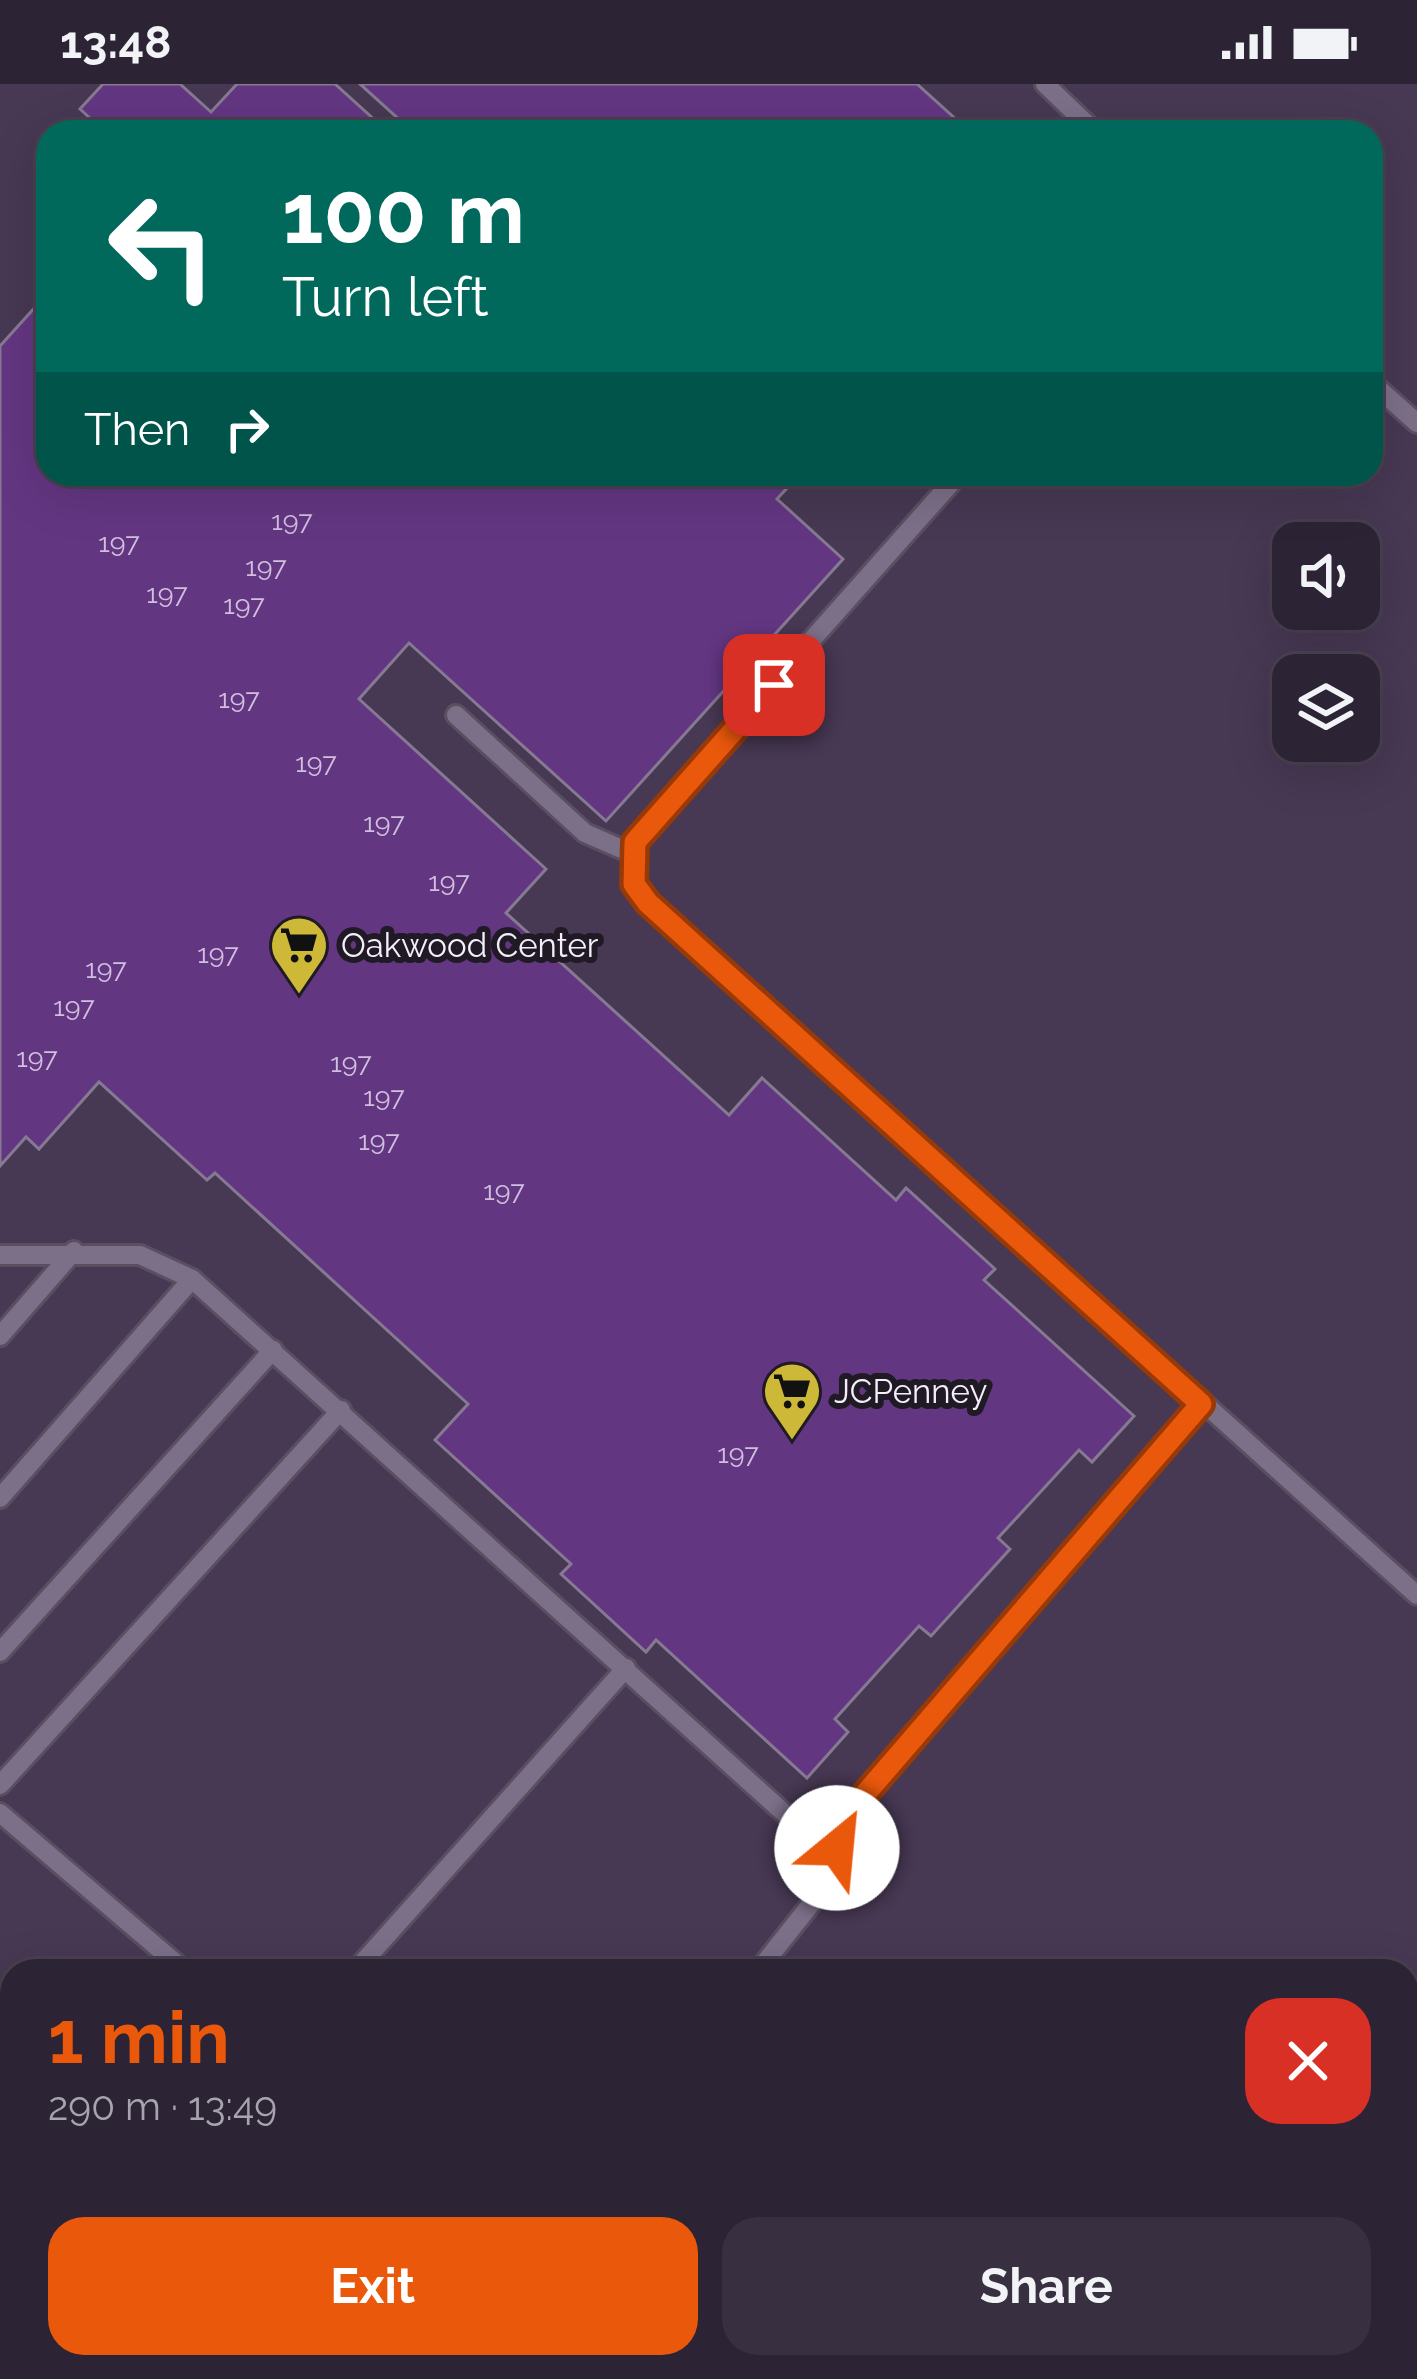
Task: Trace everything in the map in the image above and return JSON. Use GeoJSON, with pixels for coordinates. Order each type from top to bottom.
{"type":"FeatureCollection","features":[{"type":"Feature","properties":{"kind":"lane"},"geometry":{"type":"LineString","coordinates":[[1045,84],[1082,120]]}},
{"type":"Feature","properties":{"kind":"lane"},"geometry":{"type":"LineString","coordinates":[[1383,393],[1417,423]]}},
{"type":"Feature","properties":{"kind":"lane"},"geometry":{"type":"LineString","coordinates":[[948,486],[650,822],[633,854],[634,884],[648,903],[1417,1595]]}},
{"type":"Feature","properties":{"kind":"lane"},"geometry":{"type":"LineString","coordinates":[[456,716],[585,832],[633,854]]}},
{"type":"Feature","properties":{"kind":"lane"},"geometry":{"type":"LineString","coordinates":[[0,1255],[74,1251],[140,1255],[192,1279],[794,1822],[837,1848]]}},
{"type":"Feature","properties":{"kind":"lane"},"geometry":{"type":"LineString","coordinates":[[0,1336],[74,1251]]}},
{"type":"Feature","properties":{"kind":"lane"},"geometry":{"type":"LineString","coordinates":[[0,1498],[192,1279]]}},
{"type":"Feature","properties":{"kind":"lane"},"geometry":{"type":"LineString","coordinates":[[0,1652],[273,1350]]}},
{"type":"Feature","properties":{"kind":"lane"},"geometry":{"type":"LineString","coordinates":[[768,1959],[819,1894],[860,1800],[1201,1404]]}},
{"type":"Feature","properties":{"kind":"lane"},"geometry":{"type":"LineString","coordinates":[[0,1785],[341,1410]]}},
{"type":"Feature","properties":{"kind":"lane"},"geometry":{"type":"LineString","coordinates":[[366,1959],[626,1668]]}},
{"type":"Feature","properties":{"kind":"lane"},"geometry":{"type":"LineString","coordinates":[[0,1813],[171,1959]]}},
{"type":"Feature","properties":{"kind":"shaded area","name":"Oakwood Center"},"geometry":{"type":"Polygon","coordinates":[[[0,84],[1417,84],[1417,1959],[0,1959],[0,84]]]}},
{"type":"Feature","properties":{"kind":"building"},"geometry":{"type":"Polygon","coordinates":[[[103,84],[180,84],[211,112],[237,84],[335,84],[375,120],[92,120],[80,109],[103,84]]]}},
{"type":"Feature","properties":{"kind":"building"},"geometry":{"type":"Polygon","coordinates":[[[360,84],[917,84],[957,120],[400,120],[360,84]]]}},
{"type":"Feature","properties":{"kind":"building","name":"Oakwood Center"},"geometry":{"type":"Polygon","coordinates":[[[36,306],[36,486],[789,486],[777,499],[843,559],[606,821],[409,643],[359,699],[546,869],[506,913],[729,1115],[762,1078],[896,1200],[906,1188],[995,1269],[984,1280],[1134,1416],[1092,1462],[1079,1450],[998,1538],[1010,1549],[931,1636],[919,1626],[835,1719],[848,1732],[807,1778],[656,1640],[646,1652],[561,1574],[571,1564],[435,1440],[468,1404],[215,1173],[207,1180],[99,1082],[39,1149],[26,1137],[0,1166],[0,346],[36,306]]]}},
{"type":"Feature","properties":{"kind":"place","name":"Oakwood Center"},"geometry":{"type":"Point","coordinates":[299,996]}},
{"type":"Feature","properties":{"kind":"place","name":"JCPenney"},"geometry":{"type":"Point","coordinates":[792,1442]}},
{"type":"Feature","properties":{"kind":"route"},"geometry":{"type":"LineString","coordinates":[[774,685],[635,842],[634,884],[648,903],[1201,1404],[860,1800],[842,1828],[837,1848]]}}]}
